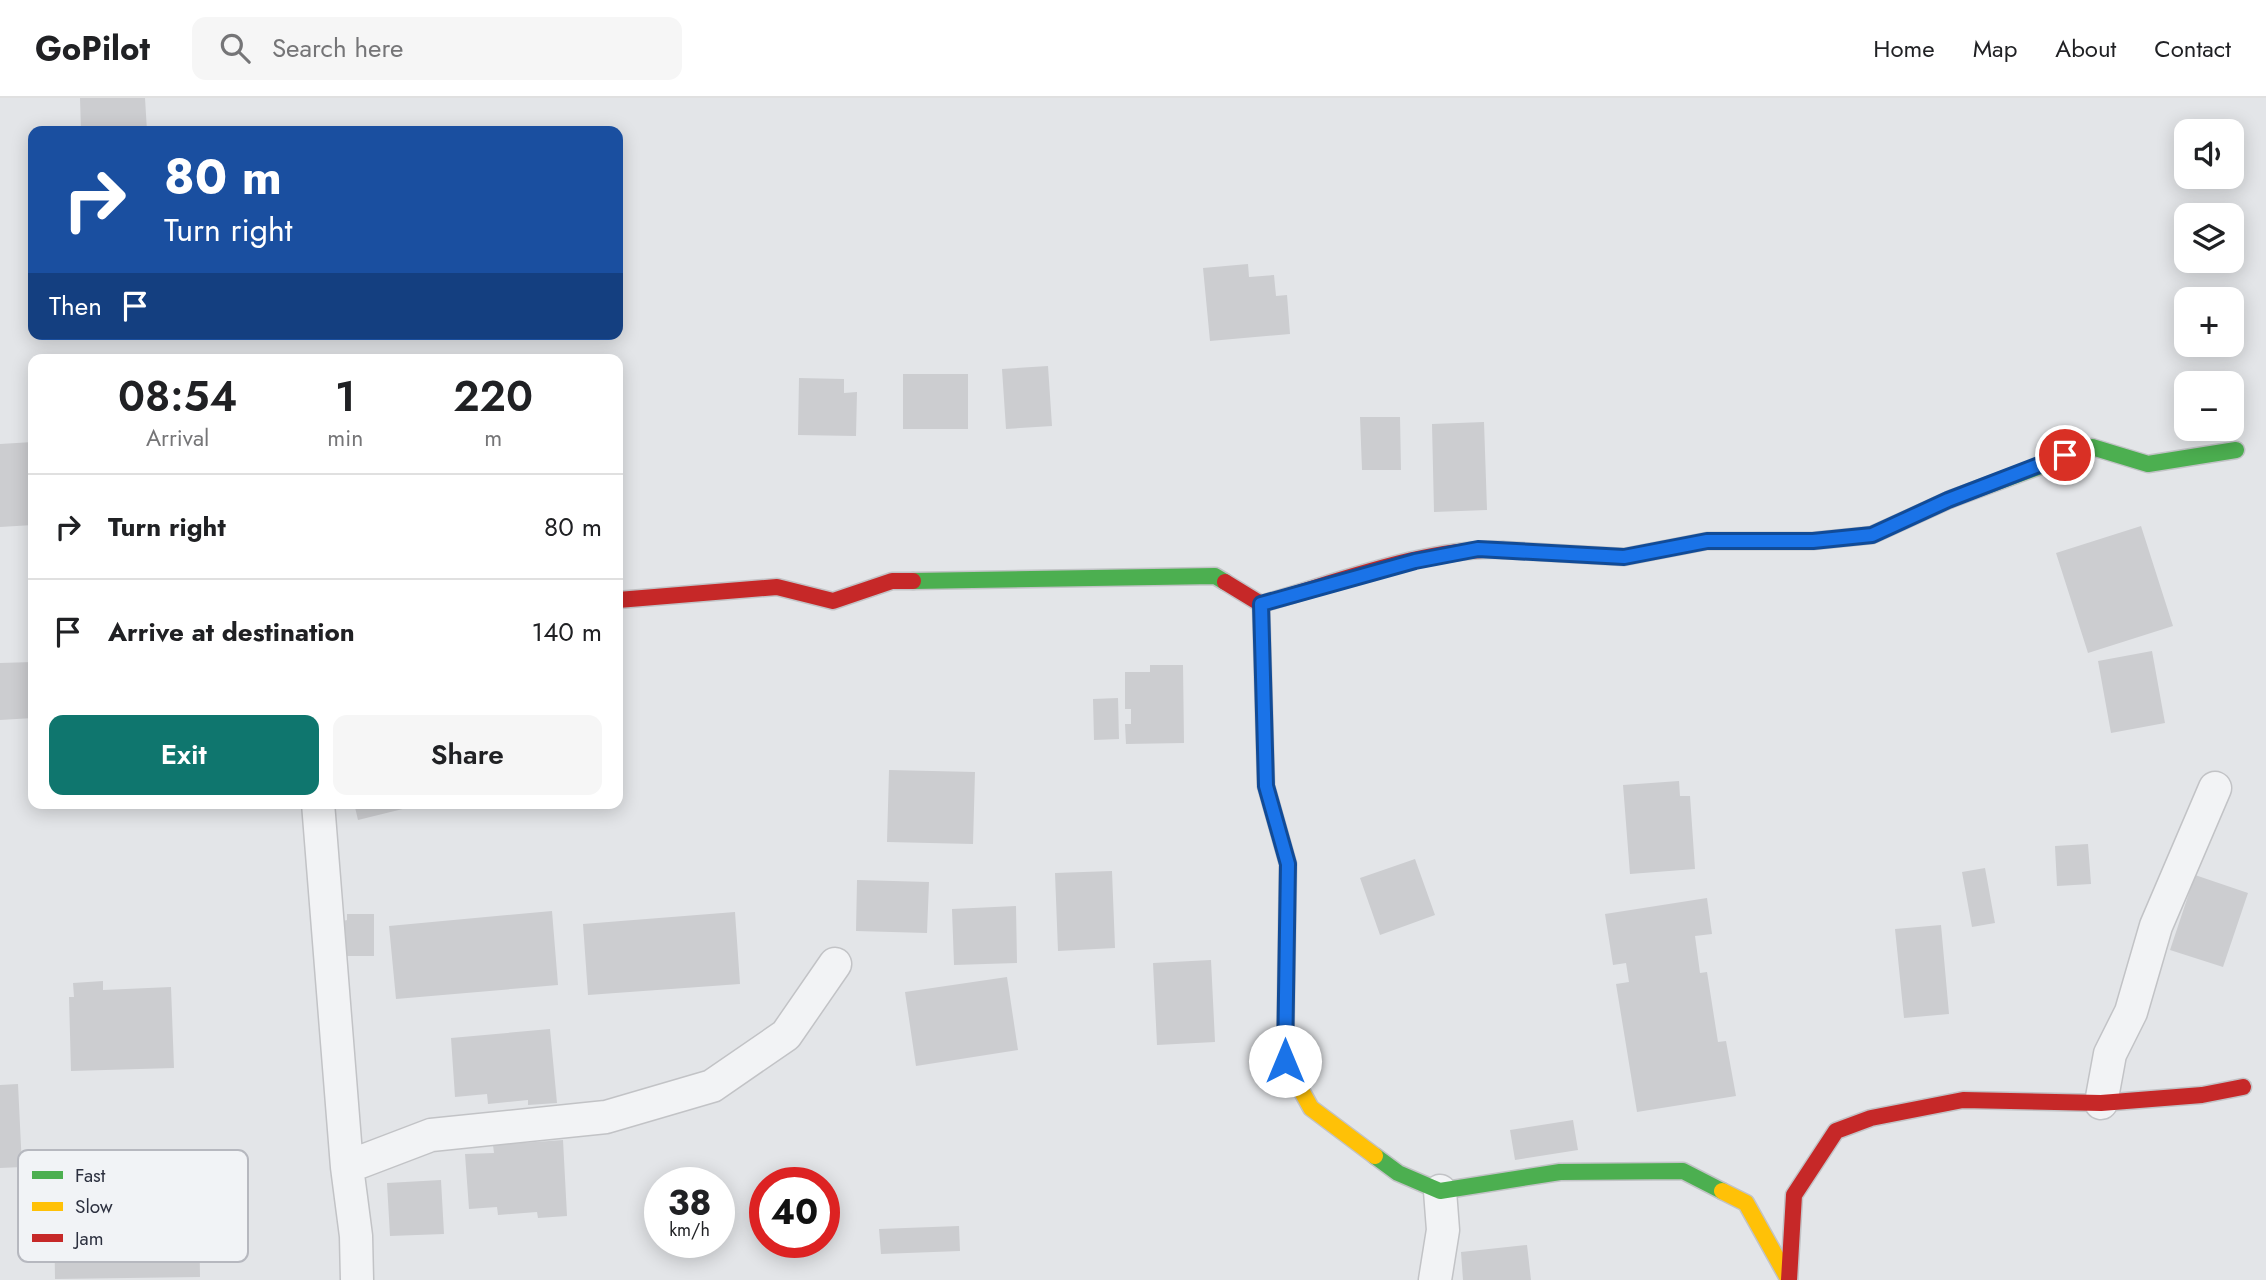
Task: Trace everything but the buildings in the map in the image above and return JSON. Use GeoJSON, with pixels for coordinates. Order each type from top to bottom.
{"type":"FeatureCollection","features":[{"type":"Feature","properties":{"kind":"street"},"geometry":{"type":"LineString","coordinates":[[623,600],[777,587],[833,601],[892,581],[1215,576],[1261,604],[1415,561],[1478,549],[1624,557],[1707,541],[1813,541],[1872,535],[1948,500],[2039,464],[2092,447],[2148,464],[2236,450]]}},
{"type":"Feature","properties":{"kind":"street"},"geometry":{"type":"LineString","coordinates":[[1261,604],[1266,786],[1288,864],[1285,1061],[1311,1108],[1398,1172],[1440,1191],[1560,1172],[1683,1171],[1746,1203],[1789,1280],[1794,1195],[1836,1131],[1871,1118],[1963,1100],[2101,1103],[2202,1095],[2243,1087]]}},
{"type":"Feature","properties":{"kind":"street"},"geometry":{"type":"LineString","coordinates":[[2101,1103],[2110,1054],[2131,1012],[2156,926],[2214,788]]}},
{"type":"Feature","properties":{"kind":"street"},"geometry":{"type":"LineString","coordinates":[[317,809],[347,1167],[356,1236],[357,1280]]}},
{"type":"Feature","properties":{"kind":"street"},"geometry":{"type":"LineString","coordinates":[[347,1167],[431,1135],[606,1117],[712,1086],[786,1035],[835,964]]}},
{"type":"Feature","properties":{"kind":"street"},"geometry":{"type":"LineString","coordinates":[[1435,1280],[1443,1230],[1440,1191]]}},
{"type":"Feature","properties":{"kind":"traffic: fast"},"geometry":{"type":"LineString","coordinates":[[1951,499],[2092,447],[2148,464],[2236,450]]}},
{"type":"Feature","properties":{"kind":"traffic: fast"},"geometry":{"type":"LineString","coordinates":[[913,581],[1215,576],[1225,582]]}},
{"type":"Feature","properties":{"kind":"traffic: fast"},"geometry":{"type":"LineString","coordinates":[[1375,1156],[1398,1173],[1440,1191],[1560,1172],[1683,1171],[1722,1191]]}},
{"type":"Feature","properties":{"kind":"traffic: slow"},"geometry":{"type":"LineString","coordinates":[[1503,550],[1624,557],[1707,541],[1813,541],[1872,535],[1951,499]]}},
{"type":"Feature","properties":{"kind":"traffic: slow"},"geometry":{"type":"LineString","coordinates":[[1261,604],[1266,786],[1288,864],[1285,1061],[1311,1108],[1375,1156]]}},
{"type":"Feature","properties":{"kind":"traffic: slow"},"geometry":{"type":"LineString","coordinates":[[1722,1191],[1746,1203],[1789,1280]]}},
{"type":"Feature","properties":{"kind":"traffic: jam"},"geometry":{"type":"LineString","coordinates":[[1225,582],[1261,604],[1413,560],[1474,550],[1503,550]]}},
{"type":"Feature","properties":{"kind":"traffic: jam"},"geometry":{"type":"LineString","coordinates":[[623,600],[777,587],[833,601],[892,581],[913,581]]}},
{"type":"Feature","properties":{"kind":"traffic: jam"},"geometry":{"type":"LineString","coordinates":[[1789,1280],[1794,1195],[1836,1131],[1871,1118],[1963,1100],[2101,1103],[2202,1095],[2243,1087]]}},
{"type":"Feature","properties":{"kind":"route"},"geometry":{"type":"LineString","coordinates":[[1285,1061],[1288,864],[1266,786],[1261,604],[1415,561],[1478,549],[1624,557],[1707,541],[1813,541],[1872,535],[1948,500],[2065,455]]}}]}
